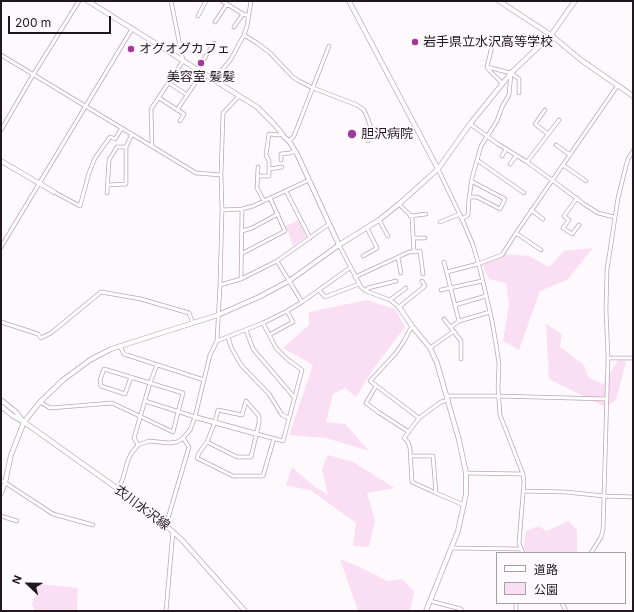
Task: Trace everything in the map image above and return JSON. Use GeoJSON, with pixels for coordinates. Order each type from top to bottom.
{"type":"FeatureCollection","features":[{"type":"Feature","properties":{"kind":"street"},"geometry":{"type":"LineString","coordinates":[[1,130],[79,1]]}},
{"type":"Feature","properties":{"kind":"street"},"geometry":{"type":"LineString","coordinates":[[88,1],[257,107],[272,122],[289,141],[295,151],[329,224],[361,287],[366,291],[390,300],[399,307],[430,348],[438,363],[459,440],[466,473],[466,494],[458,531],[426,611]]}},
{"type":"Feature","properties":{"kind":"street"},"geometry":{"type":"LineString","coordinates":[[152,146],[152,109],[183,60],[171,1]]}},
{"type":"Feature","properties":{"kind":"street"},"geometry":{"type":"LineString","coordinates":[[198,16],[206,1]]}},
{"type":"Feature","properties":{"kind":"street"},"geometry":{"type":"LineString","coordinates":[[222,1],[249,16]]}},
{"type":"Feature","properties":{"kind":"street"},"geometry":{"type":"LineString","coordinates":[[214,80],[231,59],[244,35],[251,1]]}},
{"type":"Feature","properties":{"kind":"street"},"geometry":{"type":"LineString","coordinates":[[349,1],[438,169],[473,245],[490,312],[496,344],[499,364],[499,410],[502,423],[523,474],[524,491],[519,551],[452,548]]}},
{"type":"Feature","properties":{"kind":"street"},"geometry":{"type":"LineString","coordinates":[[500,1],[551,35],[581,60],[633,96]]}},
{"type":"Feature","properties":{"kind":"street"},"geometry":{"type":"LineString","coordinates":[[1,493],[11,455],[24,422],[40,402],[63,380],[85,363],[120,346],[218,315],[259,297],[289,281],[379,220],[438,169],[502,83],[551,35],[575,1]]}},
{"type":"Feature","properties":{"kind":"street"},"geometry":{"type":"LineString","coordinates":[[215,22],[227,4]]}},
{"type":"Feature","properties":{"kind":"street"},"geometry":{"type":"LineString","coordinates":[[234,27],[243,14]]}},
{"type":"Feature","properties":{"kind":"street"},"geometry":{"type":"LineString","coordinates":[[1,247],[132,29]]}},
{"type":"Feature","properties":{"kind":"street"},"geometry":{"type":"LineString","coordinates":[[244,35],[270,53],[293,77],[299,81],[312,88],[357,105],[364,110],[372,131],[368,141]]}},
{"type":"Feature","properties":{"kind":"street"},"geometry":{"type":"LineString","coordinates":[[197,70],[214,43]]}},
{"type":"Feature","properties":{"kind":"street"},"geometry":{"type":"LineString","coordinates":[[289,141],[294,136],[329,46]]}},
{"type":"Feature","properties":{"kind":"street"},"geometry":{"type":"LineString","coordinates":[[487,67],[492,46]]}},
{"type":"Feature","properties":{"kind":"street"},"geometry":{"type":"LineString","coordinates":[[1,55],[196,173],[221,174]]}},
{"type":"Feature","properties":{"kind":"street"},"geometry":{"type":"LineString","coordinates":[[487,67],[511,73],[519,79],[519,93]]}},
{"type":"Feature","properties":{"kind":"street"},"geometry":{"type":"LineString","coordinates":[[487,67],[502,83]]}},
{"type":"Feature","properties":{"kind":"street"},"geometry":{"type":"LineString","coordinates":[[177,110],[202,73]]}},
{"type":"Feature","properties":{"kind":"street"},"geometry":{"type":"LineString","coordinates":[[462,219],[468,215],[472,181],[481,146],[497,121],[502,107],[510,95],[511,73]]}},
{"type":"Feature","properties":{"kind":"street"},"geometry":{"type":"LineString","coordinates":[[169,83],[187,95]]}},
{"type":"Feature","properties":{"kind":"street"},"geometry":{"type":"LineString","coordinates":[[446,272],[478,264],[502,255],[531,210],[618,85]]}},
{"type":"Feature","properties":{"kind":"street"},"geometry":{"type":"LineString","coordinates":[[118,490],[128,460],[138,445],[149,441],[173,443],[183,438],[190,430],[195,417],[210,356],[217,341],[222,210],[221,174],[223,113],[239,96]]}},
{"type":"Feature","properties":{"kind":"street"},"geometry":{"type":"LineString","coordinates":[[159,98],[184,114],[180,121]]}},
{"type":"Feature","properties":{"kind":"street"},"geometry":{"type":"LineString","coordinates":[[545,110],[535,124],[548,134]]}},
{"type":"Feature","properties":{"kind":"street"},"geometry":{"type":"LineString","coordinates":[[527,162],[559,120]]}},
{"type":"Feature","properties":{"kind":"street"},"geometry":{"type":"LineString","coordinates":[[470,124],[527,162],[598,213],[614,217]]}},
{"type":"Feature","properties":{"kind":"street"},"geometry":{"type":"LineString","coordinates":[[1,160],[80,206],[94,158],[110,137],[115,139],[122,128]]}},
{"type":"Feature","properties":{"kind":"street"},"geometry":{"type":"LineString","coordinates":[[108,186],[126,184],[126,147],[132,134]]}},
{"type":"Feature","properties":{"kind":"street"},"geometry":{"type":"LineString","coordinates":[[258,176],[270,176],[269,161],[266,155],[269,134],[282,134]]}},
{"type":"Feature","properties":{"kind":"street"},"geometry":{"type":"LineString","coordinates":[[556,145],[570,155]]}},
{"type":"Feature","properties":{"kind":"street"},"geometry":{"type":"LineString","coordinates":[[107,193],[109,160],[116,147],[126,147]]}},
{"type":"Feature","properties":{"kind":"street"},"geometry":{"type":"LineString","coordinates":[[502,156],[506,149]]}},
{"type":"Feature","properties":{"kind":"street"},"geometry":{"type":"LineString","coordinates":[[281,160],[281,154],[295,151]]}},
{"type":"Feature","properties":{"kind":"street"},"geometry":{"type":"LineString","coordinates":[[592,552],[604,530],[608,358],[606,310],[607,269],[614,217],[628,159],[633,152]]}},
{"type":"Feature","properties":{"kind":"street"},"geometry":{"type":"LineString","coordinates":[[510,164],[516,156]]}},
{"type":"Feature","properties":{"kind":"street"},"geometry":{"type":"LineString","coordinates":[[477,160],[524,193]]}},
{"type":"Feature","properties":{"kind":"street"},"geometry":{"type":"LineString","coordinates":[[563,164],[586,181]]}},
{"type":"Feature","properties":{"kind":"street"},"geometry":{"type":"LineString","coordinates":[[258,167],[257,188],[264,201]]}},
{"type":"Feature","properties":{"kind":"street"},"geometry":{"type":"LineString","coordinates":[[269,169],[282,167]]}},
{"type":"Feature","properties":{"kind":"street"},"geometry":{"type":"LineString","coordinates":[[222,210],[242,209],[253,206],[309,180]]}},
{"type":"Feature","properties":{"kind":"street"},"geometry":{"type":"LineString","coordinates":[[469,197],[478,197],[500,209],[505,200],[472,181]]}},
{"type":"Feature","properties":{"kind":"street"},"geometry":{"type":"LineString","coordinates":[[286,190],[310,238]]}},
{"type":"Feature","properties":{"kind":"street"},"geometry":{"type":"LineString","coordinates":[[242,254],[285,231],[270,198]]}},
{"type":"Feature","properties":{"kind":"street"},"geometry":{"type":"LineString","coordinates":[[577,198],[564,216],[569,220],[563,228],[572,234],[579,225]]}},
{"type":"Feature","properties":{"kind":"street"},"geometry":{"type":"LineString","coordinates":[[399,204],[412,217],[414,252]]}},
{"type":"Feature","properties":{"kind":"street"},"geometry":{"type":"LineString","coordinates":[[241,279],[242,209]]}},
{"type":"Feature","properties":{"kind":"street"},"geometry":{"type":"LineString","coordinates":[[531,210],[543,219]]}},
{"type":"Feature","properties":{"kind":"street"},"geometry":{"type":"LineString","coordinates":[[242,231],[252,228],[278,214]]}},
{"type":"Feature","properties":{"kind":"street"},"geometry":{"type":"LineString","coordinates":[[410,216],[426,214]]}},
{"type":"Feature","properties":{"kind":"street"},"geometry":{"type":"LineString","coordinates":[[440,222],[460,214]]}},
{"type":"Feature","properties":{"kind":"street"},"geometry":{"type":"LineString","coordinates":[[379,220],[388,236]]}},
{"type":"Feature","properties":{"kind":"street"},"geometry":{"type":"LineString","coordinates":[[220,285],[241,279],[277,261],[329,224]]}},
{"type":"Feature","properties":{"kind":"street"},"geometry":{"type":"LineString","coordinates":[[363,256],[377,248],[366,228]]}},
{"type":"Feature","properties":{"kind":"street"},"geometry":{"type":"LineString","coordinates":[[516,233],[541,250]]}},
{"type":"Feature","properties":{"kind":"street"},"geometry":{"type":"LineString","coordinates":[[413,238],[425,238]]}},
{"type":"Feature","properties":{"kind":"street"},"geometry":{"type":"LineString","coordinates":[[355,277],[409,252],[420,251],[423,274]]}},
{"type":"Feature","properties":{"kind":"street"},"geometry":{"type":"LineString","coordinates":[[398,258],[401,273]]}},
{"type":"Feature","properties":{"kind":"street"},"geometry":{"type":"LineString","coordinates":[[277,261],[302,302]]}},
{"type":"Feature","properties":{"kind":"street"},"geometry":{"type":"LineString","coordinates":[[444,262],[459,321]]}},
{"type":"Feature","properties":{"kind":"street"},"geometry":{"type":"LineString","coordinates":[[217,341],[246,330],[287,311],[351,267]]}},
{"type":"Feature","properties":{"kind":"street"},"geometry":{"type":"LineString","coordinates":[[399,307],[426,286],[422,281]]}},
{"type":"Feature","properties":{"kind":"street"},"geometry":{"type":"LineString","coordinates":[[441,290],[482,281]]}},
{"type":"Feature","properties":{"kind":"street"},"geometry":{"type":"LineString","coordinates":[[366,291],[368,288],[396,282]]}},
{"type":"Feature","properties":{"kind":"street"},"geometry":{"type":"LineString","coordinates":[[319,290],[325,297],[360,284]]}},
{"type":"Feature","properties":{"kind":"street"},"geometry":{"type":"LineString","coordinates":[[390,300],[406,288]]}},
{"type":"Feature","properties":{"kind":"street"},"geometry":{"type":"LineString","coordinates":[[1,322],[38,334],[41,338],[51,333],[101,292],[141,299],[189,314],[193,323]]}},
{"type":"Feature","properties":{"kind":"street"},"geometry":{"type":"LineString","coordinates":[[455,305],[486,296]]}},
{"type":"Feature","properties":{"kind":"street"},"geometry":{"type":"LineString","coordinates":[[269,335],[293,322],[287,311]]}},
{"type":"Feature","properties":{"kind":"street"},"geometry":{"type":"LineString","coordinates":[[450,327],[459,321],[490,312]]}},
{"type":"Feature","properties":{"kind":"street"},"geometry":{"type":"LineString","coordinates":[[444,319],[461,341],[461,359]]}},
{"type":"Feature","properties":{"kind":"street"},"geometry":{"type":"LineString","coordinates":[[145,401],[195,417],[283,441],[302,370],[287,359],[276,348],[262,323]]}},
{"type":"Feature","properties":{"kind":"street"},"geometry":{"type":"LineString","coordinates":[[412,326],[396,353],[370,381],[419,418]]}},
{"type":"Feature","properties":{"kind":"street"},"geometry":{"type":"LineString","coordinates":[[246,330],[253,348],[294,396]]}},
{"type":"Feature","properties":{"kind":"street"},"geometry":{"type":"LineString","coordinates":[[430,348],[454,331]]}},
{"type":"Feature","properties":{"kind":"street"},"geometry":{"type":"LineString","coordinates":[[228,337],[231,347],[241,365],[268,394],[282,414],[289,418]]}},
{"type":"Feature","properties":{"kind":"street"},"geometry":{"type":"LineString","coordinates":[[120,346],[124,354],[204,380]]}},
{"type":"Feature","properties":{"kind":"street"},"geometry":{"type":"LineString","coordinates":[[608,358],[633,358]]}},
{"type":"Feature","properties":{"kind":"street"},"geometry":{"type":"LineString","coordinates":[[138,445],[134,438],[156,365]]}},
{"type":"Feature","properties":{"kind":"street"},"geometry":{"type":"LineString","coordinates":[[40,402],[50,408],[112,403],[173,432],[183,393],[131,377],[104,369],[100,380],[101,386],[125,394],[131,377]]}},
{"type":"Feature","properties":{"kind":"street"},"geometry":{"type":"LineString","coordinates":[[376,386],[366,402],[378,412],[409,432]]}},
{"type":"Feature","properties":{"kind":"street"},"geometry":{"type":"LineString","coordinates":[[464,505],[436,494],[412,482],[410,448],[408,442],[404,438],[416,420],[448,398],[498,396],[606,399]]}},
{"type":"Feature","properties":{"kind":"street","name":"衣川水沢線"},"geometry":{"type":"LineString","coordinates":[[1,400],[16,412],[24,422]]}},
{"type":"Feature","properties":{"kind":"street"},"geometry":{"type":"LineString","coordinates":[[207,442],[237,457],[251,457],[259,423],[259,416],[246,401],[242,415],[218,410],[207,442],[197,458],[233,476],[263,476],[274,438]]}},
{"type":"Feature","properties":{"kind":"street","name":"衣川水沢線"},"geometry":{"type":"LineString","coordinates":[[1,406],[13,416],[24,422],[153,514],[173,531],[245,611]]}},
{"type":"Feature","properties":{"kind":"street"},"geometry":{"type":"LineString","coordinates":[[166,525],[189,447],[183,438]]}},
{"type":"Feature","properties":{"kind":"street"},"geometry":{"type":"LineString","coordinates":[[411,456],[433,456],[436,494]]}},
{"type":"Feature","properties":{"kind":"street"},"geometry":{"type":"LineString","coordinates":[[466,473],[523,474]]}},
{"type":"Feature","properties":{"kind":"street"},"geometry":{"type":"LineString","coordinates":[[3,481],[53,514],[93,525]]}},
{"type":"Feature","properties":{"kind":"street"},"geometry":{"type":"LineString","coordinates":[[524,491],[566,492],[633,497]]}},
{"type":"Feature","properties":{"kind":"street"},"geometry":{"type":"LineString","coordinates":[[1,516],[17,520]]}},
{"type":"Feature","properties":{"kind":"street"},"geometry":{"type":"LineString","coordinates":[[166,611],[173,531]]}},
{"type":"Feature","properties":{"kind":"street"},"geometry":{"type":"LineString","coordinates":[[430,602],[461,609],[462,611]]}},
{"type":"Feature","properties":{"kind":"green space"},"geometry":{"type":"Polygon","coordinates":[[[298,220],[306,236],[293,246],[286,226],[298,220]]]}},
{"type":"Feature","properties":{"kind":"green space"},"geometry":{"type":"Polygon","coordinates":[[[593,248],[567,280],[540,291],[519,350],[503,341],[509,304],[506,283],[489,279],[483,265],[504,254],[529,256],[549,267],[564,251],[593,248]]]}},
{"type":"Feature","properties":{"kind":"green space"},"geometry":{"type":"Polygon","coordinates":[[[367,300],[395,309],[405,327],[374,368],[356,397],[345,388],[333,394],[326,422],[345,424],[369,451],[326,438],[289,435],[313,365],[283,348],[309,325],[309,312],[367,300]]]}},
{"type":"Feature","properties":{"kind":"green space"},"geometry":{"type":"Polygon","coordinates":[[[546,324],[562,334],[560,347],[583,364],[589,378],[603,384],[619,359],[626,362],[616,400],[605,407],[549,379],[546,324]]]}},
{"type":"Feature","properties":{"kind":"green space"},"geometry":{"type":"Polygon","coordinates":[[[328,455],[353,462],[395,488],[367,493],[375,521],[369,547],[353,546],[356,523],[312,491],[286,485],[292,467],[315,487],[328,495],[322,469],[328,455]]]}},
{"type":"Feature","properties":{"kind":"green space"},"geometry":{"type":"Polygon","coordinates":[[[569,521],[577,530],[577,552],[523,552],[526,531],[539,526],[546,531],[569,521]]]}},
{"type":"Feature","properties":{"kind":"green space"},"geometry":{"type":"Polygon","coordinates":[[[340,559],[387,581],[402,579],[414,592],[410,611],[358,611],[340,559]]]}},
{"type":"Feature","properties":{"kind":"green space"},"geometry":{"type":"Polygon","coordinates":[[[39,584],[78,588],[77,611],[35,611],[32,605],[39,584]]]}},
{"type":"Feature","properties":{"kind":"place","name":"岩手県立水沢高等学校"},"geometry":{"type":"Point","coordinates":[415,42]}},
{"type":"Feature","properties":{"kind":"place","name":"オグオグカフェ"},"geometry":{"type":"Point","coordinates":[131,49]}},
{"type":"Feature","properties":{"kind":"place","name":"美容室 髪髪"},"geometry":{"type":"Point","coordinates":[201,63]}},
{"type":"Feature","properties":{"kind":"place","name":"胆沢病院"},"geometry":{"type":"Point","coordinates":[352,134]}}]}
